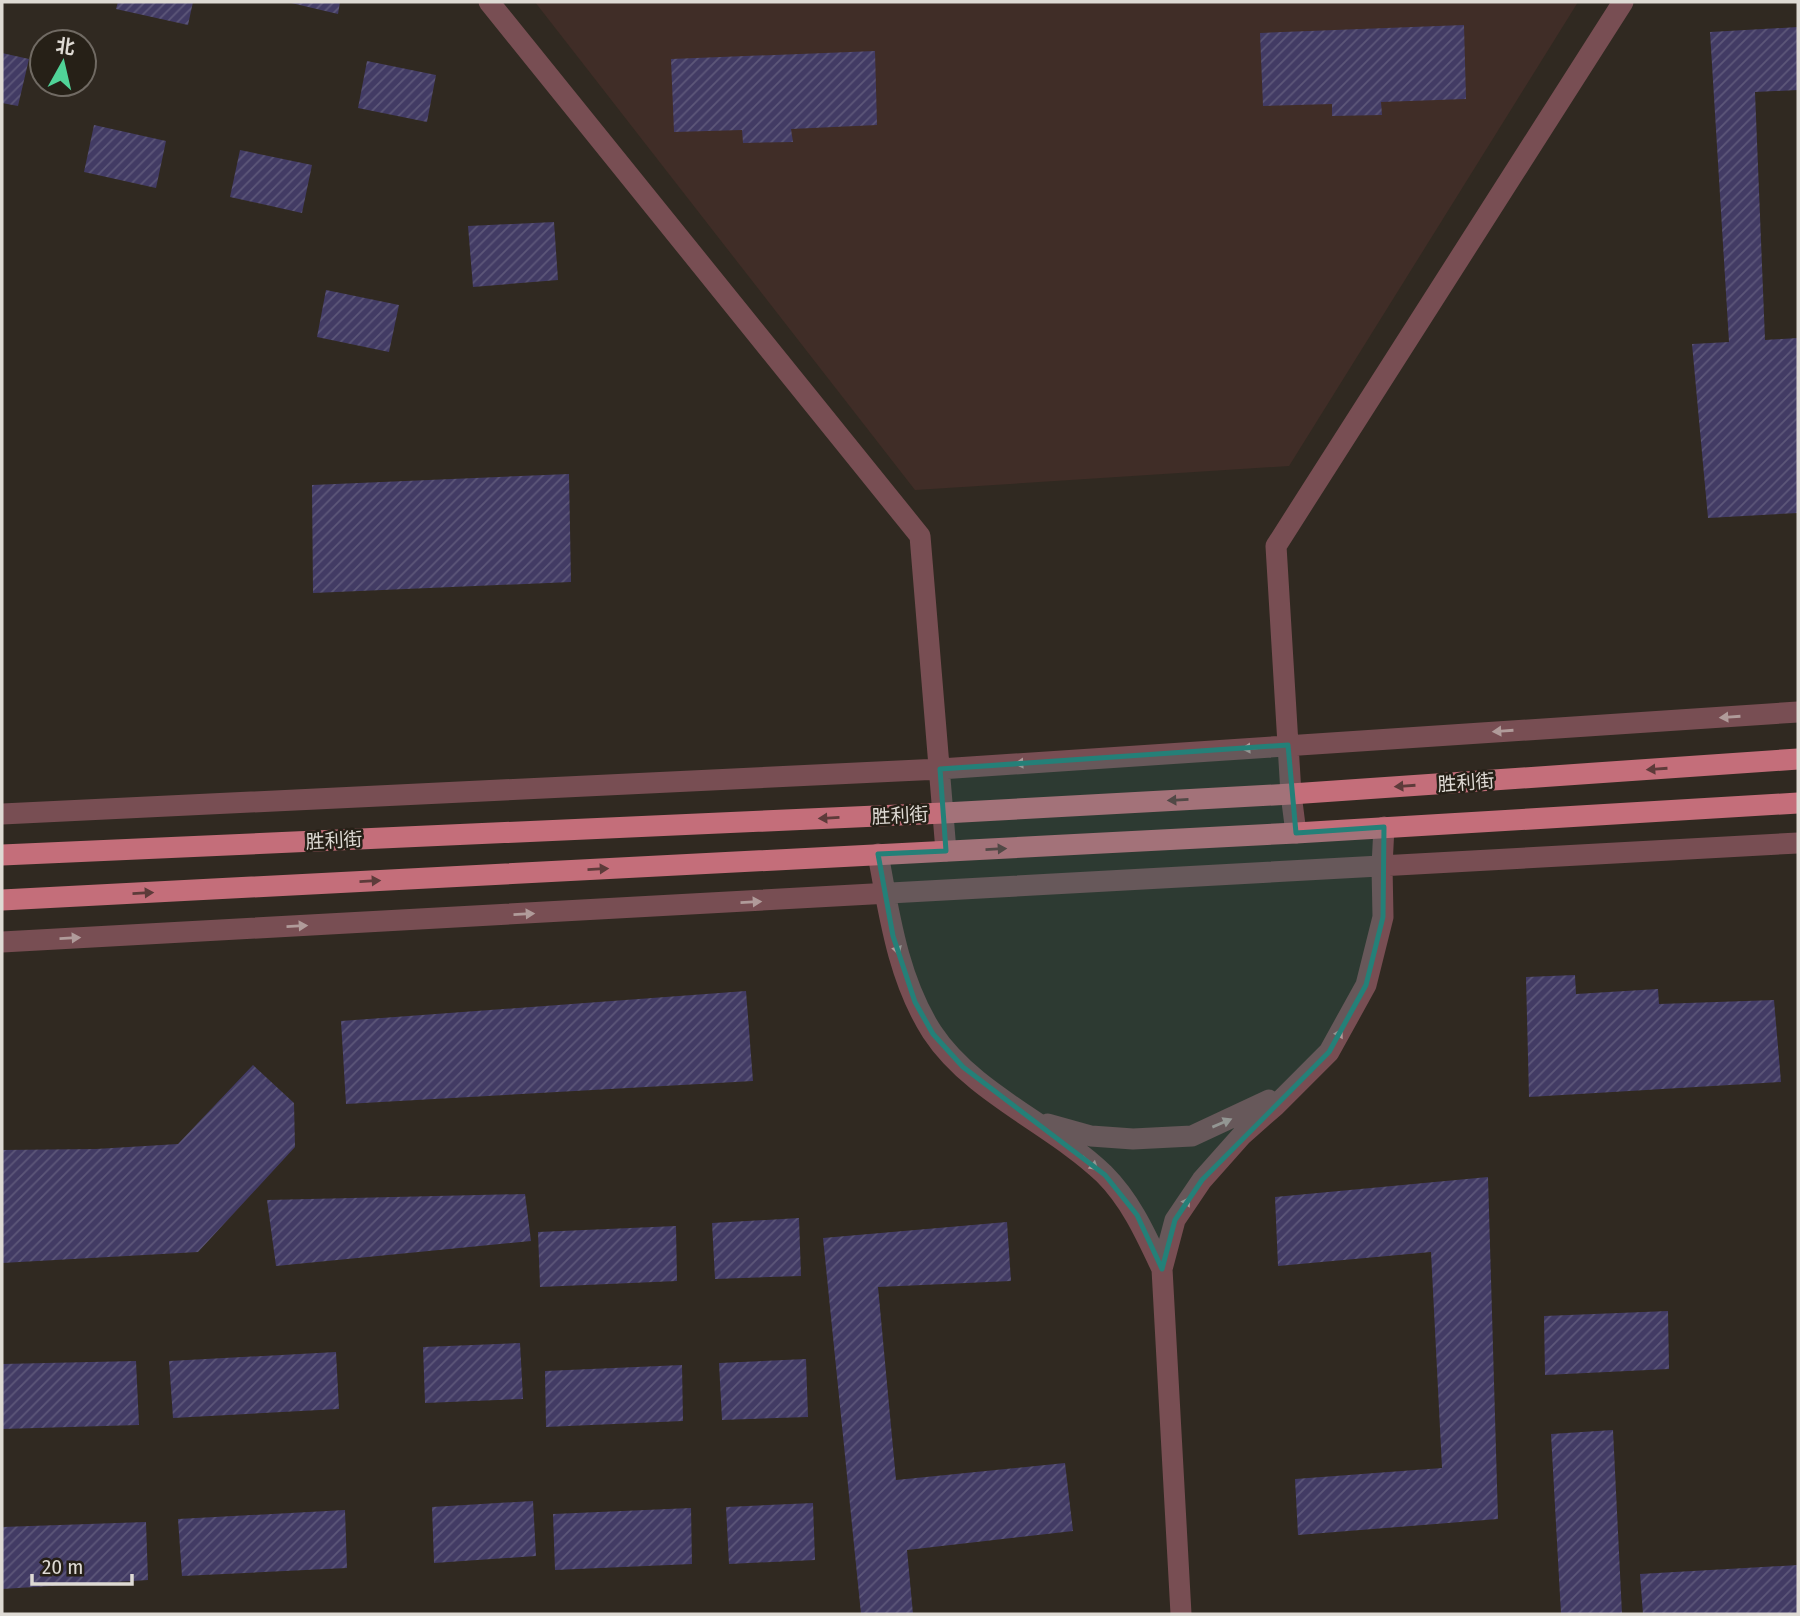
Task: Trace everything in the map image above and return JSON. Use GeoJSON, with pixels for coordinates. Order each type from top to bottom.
{"type":"FeatureCollection","features":[{"type":"Feature","properties":{"kind":"main road","name":"胜利街"},"geometry":{"type":"LineString","coordinates":[[2,855],[944,813],[1291,794],[1798,759]]}},
{"type":"Feature","properties":{"kind":"main road","name":"胜利街"},"geometry":{"type":"LineString","coordinates":[[2,900],[1296,833],[1798,803]]}},
{"type":"Feature","properties":{"kind":"street"},"geometry":{"type":"LineString","coordinates":[[489,2],[920,536],[946,851]]}},
{"type":"Feature","properties":{"kind":"street"},"geometry":{"type":"LineString","coordinates":[[1296,833],[1291,794],[1276,546],[1623,2]]}},
{"type":"Feature","properties":{"kind":"street"},"geometry":{"type":"LineString","coordinates":[[2,814],[940,769],[1798,712]]}},
{"type":"Feature","properties":{"kind":"street"},"geometry":{"type":"LineString","coordinates":[[1181,1614],[1162,1269],[1175,1220],[1202,1180],[1242,1135],[1328,1052],[1366,985],[1383,917],[1384,827]]}},
{"type":"Feature","properties":{"kind":"street"},"geometry":{"type":"LineString","coordinates":[[2,942],[1798,844]]}},
{"type":"Feature","properties":{"kind":"street"},"geometry":{"type":"LineString","coordinates":[[878,854],[893,936],[915,1002],[933,1034],[963,1067],[1105,1175],[1137,1215],[1162,1269]]}},
{"type":"Feature","properties":{"kind":"street"},"geometry":{"type":"LineString","coordinates":[[1036,1121],[1091,1136],[1133,1139],[1192,1136],[1240,1116],[1294,1087]]}},
{"type":"Feature","properties":{"kind":"highlighted area"},"geometry":{"type":"Polygon","coordinates":[[[1288,745],[1296,833],[1384,827],[1383,917],[1366,985],[1329,1052],[1202,1180],[1175,1220],[1162,1269],[1137,1215],[1105,1175],[963,1067],[933,1034],[915,1002],[893,936],[878,854],[946,851],[940,769],[1288,745]]]}},
{"type":"Feature","properties":{"kind":"shaded area"},"geometry":{"type":"Polygon","coordinates":[[[535,2],[1578,2],[1289,466],[915,490],[535,2]]]}},
{"type":"Feature","properties":{"kind":"building"},"geometry":{"type":"Polygon","coordinates":[[[118,2],[193,2],[188,25],[116,9],[118,2]]]}},
{"type":"Feature","properties":{"kind":"building"},"geometry":{"type":"Polygon","coordinates":[[[287,2],[340,2],[338,14],[287,2]]]}},
{"type":"Feature","properties":{"kind":"building"},"geometry":{"type":"Polygon","coordinates":[[[1464,25],[1466,99],[1381,102],[1382,115],[1332,116],[1332,104],[1263,106],[1260,33],[1464,25]]]}},
{"type":"Feature","properties":{"kind":"building"},"geometry":{"type":"Polygon","coordinates":[[[1798,27],[1798,90],[1755,92],[1765,340],[1798,338],[1798,513],[1708,518],[1692,344],[1729,342],[1710,32],[1798,27]]]}},
{"type":"Feature","properties":{"kind":"building"},"geometry":{"type":"Polygon","coordinates":[[[875,51],[877,125],[791,129],[793,142],[743,143],[742,130],[674,132],[671,59],[875,51]]]}},
{"type":"Feature","properties":{"kind":"building"},"geometry":{"type":"Polygon","coordinates":[[[2,53],[28,59],[18,106],[2,103],[2,53]]]}},
{"type":"Feature","properties":{"kind":"building"},"geometry":{"type":"Polygon","coordinates":[[[367,61],[436,75],[427,122],[358,108],[367,61]]]}},
{"type":"Feature","properties":{"kind":"building"},"geometry":{"type":"Polygon","coordinates":[[[94,125],[166,141],[156,188],[84,172],[94,125]]]}},
{"type":"Feature","properties":{"kind":"building"},"geometry":{"type":"Polygon","coordinates":[[[240,150],[312,165],[302,213],[230,197],[240,150]]]}},
{"type":"Feature","properties":{"kind":"building"},"geometry":{"type":"Polygon","coordinates":[[[554,222],[558,280],[473,287],[468,226],[554,222]]]}},
{"type":"Feature","properties":{"kind":"building"},"geometry":{"type":"Polygon","coordinates":[[[326,290],[399,305],[389,352],[317,337],[326,290]]]}},
{"type":"Feature","properties":{"kind":"building"},"geometry":{"type":"Polygon","coordinates":[[[569,474],[571,582],[313,593],[312,485],[569,474]]]}},
{"type":"Feature","properties":{"kind":"building"},"geometry":{"type":"Polygon","coordinates":[[[1575,975],[1576,994],[1658,989],[1659,1004],[1774,1000],[1781,1082],[1529,1097],[1526,977],[1575,975]]]}},
{"type":"Feature","properties":{"kind":"building"},"geometry":{"type":"Polygon","coordinates":[[[746,991],[753,1081],[346,1104],[341,1021],[746,991]]]}},
{"type":"Feature","properties":{"kind":"building"},"geometry":{"type":"Polygon","coordinates":[[[253,1065],[294,1103],[295,1147],[198,1252],[2,1263],[2,1150],[96,1149],[178,1144],[253,1065]]]}},
{"type":"Feature","properties":{"kind":"building"},"geometry":{"type":"Polygon","coordinates":[[[1488,1177],[1498,1519],[1298,1535],[1295,1479],[1442,1468],[1431,1252],[1278,1266],[1275,1197],[1488,1177]]]}},
{"type":"Feature","properties":{"kind":"building"},"geometry":{"type":"Polygon","coordinates":[[[525,1194],[531,1241],[276,1266],[267,1200],[525,1194]]]}},
{"type":"Feature","properties":{"kind":"building"},"geometry":{"type":"Polygon","coordinates":[[[799,1218],[801,1276],[715,1279],[712,1223],[799,1218]]]}},
{"type":"Feature","properties":{"kind":"building"},"geometry":{"type":"Polygon","coordinates":[[[1007,1222],[1011,1281],[878,1287],[896,1480],[1065,1463],[1073,1531],[907,1550],[913,1614],[861,1614],[823,1238],[1007,1222]]]}},
{"type":"Feature","properties":{"kind":"building"},"geometry":{"type":"Polygon","coordinates":[[[676,1226],[677,1281],[540,1287],[538,1232],[676,1226]]]}},
{"type":"Feature","properties":{"kind":"building"},"geometry":{"type":"Polygon","coordinates":[[[1668,1311],[1669,1369],[1545,1375],[1544,1316],[1668,1311]]]}},
{"type":"Feature","properties":{"kind":"building"},"geometry":{"type":"Polygon","coordinates":[[[520,1343],[523,1399],[425,1403],[423,1347],[520,1343]]]}},
{"type":"Feature","properties":{"kind":"building"},"geometry":{"type":"Polygon","coordinates":[[[336,1352],[339,1409],[173,1418],[169,1361],[336,1352]]]}},
{"type":"Feature","properties":{"kind":"building"},"geometry":{"type":"Polygon","coordinates":[[[806,1359],[808,1417],[722,1420],[719,1363],[806,1359]]]}},
{"type":"Feature","properties":{"kind":"building"},"geometry":{"type":"Polygon","coordinates":[[[136,1361],[139,1425],[2,1429],[2,1364],[136,1361]]]}},
{"type":"Feature","properties":{"kind":"building"},"geometry":{"type":"Polygon","coordinates":[[[682,1365],[683,1421],[546,1427],[545,1371],[682,1365]]]}},
{"type":"Feature","properties":{"kind":"building"},"geometry":{"type":"Polygon","coordinates":[[[1613,1430],[1622,1614],[1561,1614],[1551,1434],[1613,1430]]]}},
{"type":"Feature","properties":{"kind":"building"},"geometry":{"type":"Polygon","coordinates":[[[533,1501],[536,1556],[434,1563],[432,1507],[533,1501]]]}},
{"type":"Feature","properties":{"kind":"building"},"geometry":{"type":"Polygon","coordinates":[[[813,1503],[815,1560],[729,1564],[726,1507],[813,1503]]]}},
{"type":"Feature","properties":{"kind":"building"},"geometry":{"type":"Polygon","coordinates":[[[691,1508],[692,1564],[555,1570],[553,1514],[691,1508]]]}},
{"type":"Feature","properties":{"kind":"building"},"geometry":{"type":"Polygon","coordinates":[[[345,1510],[347,1568],[182,1576],[178,1519],[345,1510]]]}},
{"type":"Feature","properties":{"kind":"building"},"geometry":{"type":"Polygon","coordinates":[[[146,1522],[148,1580],[2,1589],[2,1527],[146,1522]]]}},
{"type":"Feature","properties":{"kind":"building"},"geometry":{"type":"Polygon","coordinates":[[[1798,1565],[1798,1614],[1643,1614],[1640,1574],[1798,1565]]]}}]}
